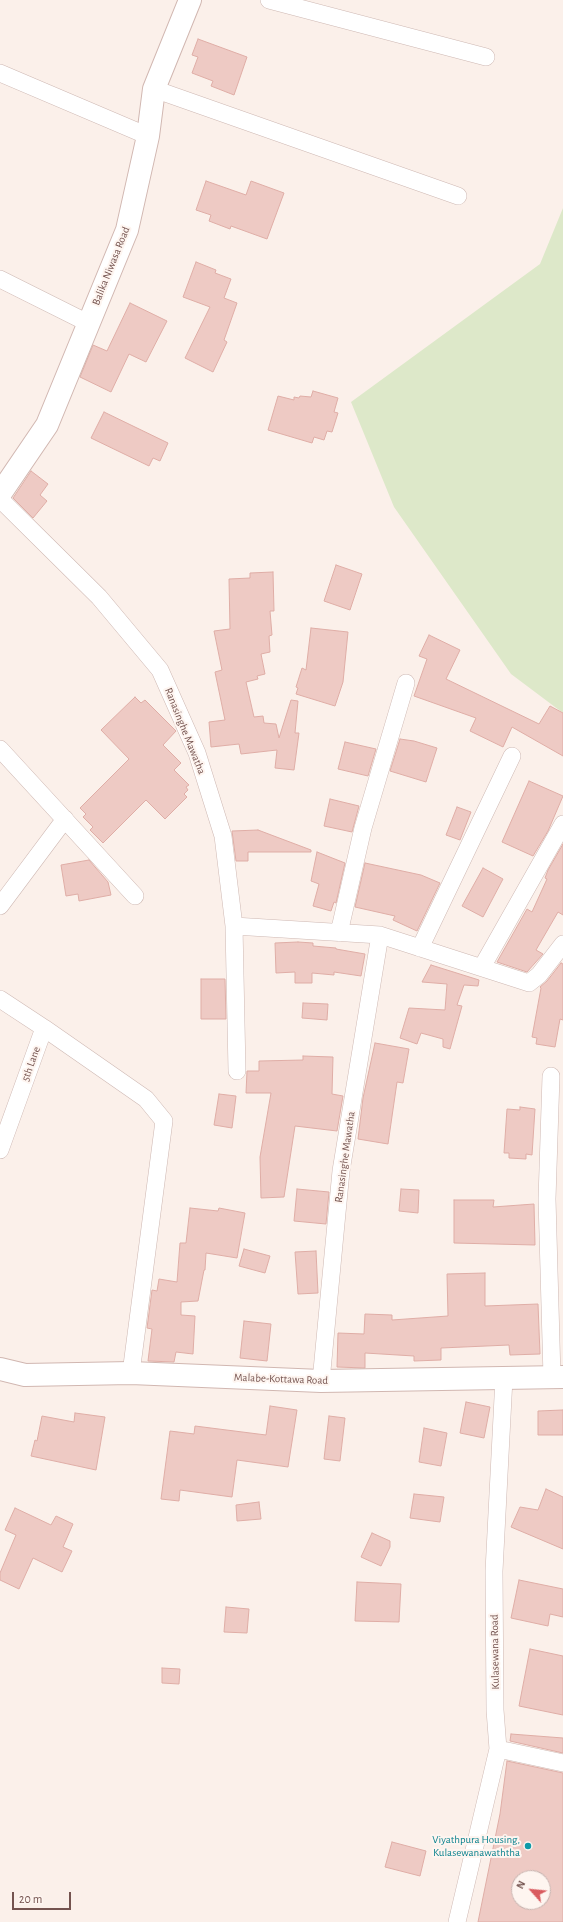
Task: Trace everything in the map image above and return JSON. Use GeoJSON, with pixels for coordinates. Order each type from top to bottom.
{"type":"FeatureCollection","features":[{"type":"Feature","properties":{"kind":"main road","name":"Balika Niwasa Road"},"geometry":{"type":"LineString","coordinates":[[0,494],[47,425],[126,230],[148,136],[154,89],[186,1]]}},
{"type":"Feature","properties":{"kind":"main road","name":"Malabe-Kottawa Road"},"geometry":{"type":"LineString","coordinates":[[0,1369],[25,1375],[131,1373],[321,1381],[558,1377]]}},
{"type":"Feature","properties":{"kind":"street"},"geometry":{"type":"LineString","coordinates":[[269,0],[486,57]]}},
{"type":"Feature","properties":{"kind":"street"},"geometry":{"type":"LineString","coordinates":[[0,72],[148,136]]}},
{"type":"Feature","properties":{"kind":"street"},"geometry":{"type":"LineString","coordinates":[[154,89],[458,196]]}},
{"type":"Feature","properties":{"kind":"street"},"geometry":{"type":"LineString","coordinates":[[0,279],[88,323]]}},
{"type":"Feature","properties":{"kind":"street","name":"Ranasinghe Mawatha"},"geometry":{"type":"LineString","coordinates":[[0,499],[99,597],[160,670],[197,753],[223,836],[234,926],[237,1071]]}},
{"type":"Feature","properties":{"kind":"street"},"geometry":{"type":"LineString","coordinates":[[339,933],[363,828],[406,683]]}},
{"type":"Feature","properties":{"kind":"street"},"geometry":{"type":"LineString","coordinates":[[0,749],[135,896]]}},
{"type":"Feature","properties":{"kind":"street"},"geometry":{"type":"LineString","coordinates":[[420,948],[512,756]]}},
{"type":"Feature","properties":{"kind":"street"},"geometry":{"type":"LineString","coordinates":[[0,906],[65,819]]}},
{"type":"Feature","properties":{"kind":"street"},"geometry":{"type":"LineString","coordinates":[[482,967],[563,824]]}},
{"type":"Feature","properties":{"kind":"street"},"geometry":{"type":"LineString","coordinates":[[234,926],[380,935],[529,983],[539,974],[563,944]]}},
{"type":"Feature","properties":{"kind":"street","name":"Ranasinghe Mawatha"},"geometry":{"type":"LineString","coordinates":[[321,1381],[341,1171],[380,935]]}},
{"type":"Feature","properties":{"kind":"street"},"geometry":{"type":"LineString","coordinates":[[0,999],[146,1099],[164,1122],[131,1373]]}},
{"type":"Feature","properties":{"kind":"street","name":"5th Lane"},"geometry":{"type":"LineString","coordinates":[[0,1150],[44,1028]]}},
{"type":"Feature","properties":{"kind":"street"},"geometry":{"type":"LineString","coordinates":[[551,1076],[547,1199],[558,1377]]}},
{"type":"Feature","properties":{"kind":"street","name":"Kulasewana Road"},"geometry":{"type":"LineString","coordinates":[[457,1922],[498,1749],[495,1710],[494,1570],[504,1378]]}},
{"type":"Feature","properties":{"kind":"street"},"geometry":{"type":"LineString","coordinates":[[498,1749],[563,1763]]}},
{"type":"Feature","properties":{"kind":"green space"},"geometry":{"type":"Polygon","coordinates":[[[563,208],[563,713],[511,674],[394,507],[351,402],[540,264],[563,208]]]}},
{"type":"Feature","properties":{"kind":"building"},"geometry":{"type":"Polygon","coordinates":[[[198,39],[247,57],[234,95],[211,86],[213,81],[192,73],[198,57],[192,55],[198,39]]]}},
{"type":"Feature","properties":{"kind":"building"},"geometry":{"type":"Polygon","coordinates":[[[206,181],[246,195],[251,181],[284,193],[267,239],[231,226],[230,229],[209,221],[211,215],[196,210],[206,181]]]}},
{"type":"Feature","properties":{"kind":"building"},"geometry":{"type":"Polygon","coordinates":[[[196,262],[216,270],[215,273],[231,279],[224,298],[237,303],[224,340],[227,342],[213,372],[185,358],[210,307],[183,297],[196,262]]]}},
{"type":"Feature","properties":{"kind":"building"},"geometry":{"type":"Polygon","coordinates":[[[130,303],[167,321],[146,362],[129,354],[111,392],[80,377],[93,345],[107,351],[130,303]]]}},
{"type":"Feature","properties":{"kind":"building"},"geometry":{"type":"Polygon","coordinates":[[[313,391],[338,398],[334,412],[338,413],[332,432],[327,431],[324,440],[314,437],[312,443],[268,430],[278,396],[294,400],[294,397],[311,397],[313,391]]]}},
{"type":"Feature","properties":{"kind":"building"},"geometry":{"type":"Polygon","coordinates":[[[104,412],[168,443],[160,461],[153,458],[149,466],[91,438],[104,412]]]}},
{"type":"Feature","properties":{"kind":"building"},"geometry":{"type":"Polygon","coordinates":[[[31,471],[48,484],[40,495],[47,501],[33,518],[13,498],[31,471]]]}},
{"type":"Feature","properties":{"kind":"building"},"geometry":{"type":"Polygon","coordinates":[[[336,565],[362,574],[350,610],[324,601],[336,565]]]}},
{"type":"Feature","properties":{"kind":"building"},"geometry":{"type":"Polygon","coordinates":[[[273,572],[274,611],[270,611],[272,635],[269,636],[270,652],[261,654],[265,674],[257,676],[258,679],[246,682],[254,717],[263,716],[264,723],[276,724],[279,738],[291,700],[298,701],[295,733],[299,733],[294,770],[275,768],[277,750],[241,754],[239,744],[211,747],[209,722],[225,720],[215,672],[222,670],[214,631],[230,629],[229,579],[250,578],[250,573],[273,572]]]}},
{"type":"Feature","properties":{"kind":"building"},"geometry":{"type":"Polygon","coordinates":[[[311,628],[348,632],[343,682],[335,706],[296,694],[298,688],[296,687],[302,668],[306,670],[311,628]]]}},
{"type":"Feature","properties":{"kind":"building"},"geometry":{"type":"Polygon","coordinates":[[[429,635],[460,650],[446,679],[539,724],[550,706],[563,713],[563,756],[512,727],[503,747],[470,731],[476,718],[414,696],[427,659],[419,656],[429,635]]]}},
{"type":"Feature","properties":{"kind":"building"},"geometry":{"type":"Polygon","coordinates":[[[135,697],[141,703],[145,700],[176,731],[163,745],[181,763],[174,770],[189,785],[186,787],[188,790],[184,794],[187,797],[165,819],[146,800],[103,843],[90,830],[93,827],[83,817],[86,814],[80,808],[129,759],[101,730],[135,697]]]}},
{"type":"Feature","properties":{"kind":"building"},"geometry":{"type":"Polygon","coordinates":[[[400,739],[414,741],[437,748],[426,782],[390,771],[400,739]]]}},
{"type":"Feature","properties":{"kind":"building"},"geometry":{"type":"Polygon","coordinates":[[[345,742],[376,749],[368,776],[338,769],[345,742]]]}},
{"type":"Feature","properties":{"kind":"building"},"geometry":{"type":"Polygon","coordinates":[[[529,781],[563,796],[548,831],[533,856],[502,842],[529,781]]]}},
{"type":"Feature","properties":{"kind":"building"},"geometry":{"type":"Polygon","coordinates":[[[330,799],[359,806],[352,832],[324,826],[330,799]]]}},
{"type":"Feature","properties":{"kind":"building"},"geometry":{"type":"Polygon","coordinates":[[[457,807],[471,812],[460,840],[446,835],[457,807]]]}},
{"type":"Feature","properties":{"kind":"building"},"geometry":{"type":"Polygon","coordinates":[[[258,830],[311,850],[311,852],[248,852],[248,861],[236,861],[232,831],[258,830]]]}},
{"type":"Feature","properties":{"kind":"building"},"geometry":{"type":"Polygon","coordinates":[[[563,844],[563,915],[558,912],[536,950],[543,954],[527,972],[497,962],[527,909],[532,912],[547,879],[545,878],[548,870],[563,844]]]}},
{"type":"Feature","properties":{"kind":"building"},"geometry":{"type":"Polygon","coordinates":[[[317,852],[345,863],[336,903],[334,902],[331,911],[313,906],[319,884],[311,881],[317,852]]]}},
{"type":"Feature","properties":{"kind":"building"},"geometry":{"type":"Polygon","coordinates":[[[89,860],[108,882],[111,895],[79,901],[78,894],[66,896],[61,865],[89,860]]]}},
{"type":"Feature","properties":{"kind":"building"},"geometry":{"type":"Polygon","coordinates":[[[365,863],[421,875],[440,883],[417,931],[393,920],[395,916],[355,907],[365,863]]]}},
{"type":"Feature","properties":{"kind":"building"},"geometry":{"type":"Polygon","coordinates":[[[483,868],[503,879],[483,917],[462,906],[483,868]]]}},
{"type":"Feature","properties":{"kind":"building"},"geometry":{"type":"Polygon","coordinates":[[[275,943],[313,943],[313,946],[336,948],[365,954],[361,976],[334,972],[334,975],[312,973],[312,983],[295,983],[295,972],[276,973],[275,943]]]}},
{"type":"Feature","properties":{"kind":"building"},"geometry":{"type":"Polygon","coordinates":[[[561,963],[563,964],[563,1020],[560,1019],[555,1047],[536,1044],[537,1038],[532,1037],[540,987],[547,981],[561,963]]]}},
{"type":"Feature","properties":{"kind":"building"},"geometry":{"type":"Polygon","coordinates":[[[431,965],[479,980],[478,986],[464,985],[457,1005],[462,1006],[450,1049],[443,1047],[443,1039],[421,1033],[417,1044],[400,1038],[409,1008],[445,1010],[447,984],[422,982],[431,965]]]}},
{"type":"Feature","properties":{"kind":"building"},"geometry":{"type":"Polygon","coordinates":[[[201,979],[225,979],[226,1019],[201,1019],[201,979]]]}},
{"type":"Feature","properties":{"kind":"building"},"geometry":{"type":"Polygon","coordinates":[[[303,1003],[328,1004],[327,1020],[302,1018],[303,1003]]]}},
{"type":"Feature","properties":{"kind":"building"},"geometry":{"type":"Polygon","coordinates":[[[375,1043],[409,1049],[403,1083],[397,1082],[388,1144],[358,1139],[363,1098],[375,1043]]]}},
{"type":"Feature","properties":{"kind":"building"},"geometry":{"type":"Polygon","coordinates":[[[303,1056],[333,1057],[332,1094],[343,1096],[337,1131],[295,1126],[284,1197],[261,1198],[260,1157],[271,1093],[246,1093],[247,1071],[259,1071],[259,1061],[303,1060],[303,1056]]]}},
{"type":"Feature","properties":{"kind":"building"},"geometry":{"type":"Polygon","coordinates":[[[219,1094],[236,1096],[232,1128],[214,1125],[219,1094]]]}},
{"type":"Feature","properties":{"kind":"building"},"geometry":{"type":"Polygon","coordinates":[[[520,1107],[535,1109],[532,1155],[526,1154],[526,1159],[509,1158],[509,1153],[504,1153],[507,1109],[520,1110],[520,1107]]]}},
{"type":"Feature","properties":{"kind":"building"},"geometry":{"type":"Polygon","coordinates":[[[297,1189],[329,1192],[326,1224],[294,1221],[297,1189]]]}},
{"type":"Feature","properties":{"kind":"building"},"geometry":{"type":"Polygon","coordinates":[[[401,1189],[419,1190],[418,1213],[399,1211],[401,1189]]]}},
{"type":"Feature","properties":{"kind":"building"},"geometry":{"type":"Polygon","coordinates":[[[454,1200],[494,1200],[493,1207],[534,1204],[535,1245],[454,1243],[454,1200]]]}},
{"type":"Feature","properties":{"kind":"building"},"geometry":{"type":"Polygon","coordinates":[[[190,1208],[218,1211],[219,1208],[245,1213],[237,1258],[206,1253],[205,1270],[198,1301],[181,1302],[181,1315],[195,1316],[193,1354],[176,1352],[174,1362],[148,1361],[152,1329],[147,1328],[152,1290],[157,1291],[159,1279],[177,1282],[180,1243],[186,1243],[190,1208]]]}},
{"type":"Feature","properties":{"kind":"building"},"geometry":{"type":"Polygon","coordinates":[[[244,1249],[270,1256],[265,1273],[239,1266],[244,1249]]]}},
{"type":"Feature","properties":{"kind":"building"},"geometry":{"type":"Polygon","coordinates":[[[316,1251],[318,1293],[298,1294],[295,1252],[316,1251]]]}},
{"type":"Feature","properties":{"kind":"building"},"geometry":{"type":"Polygon","coordinates":[[[485,1273],[485,1306],[538,1304],[540,1354],[510,1355],[509,1345],[441,1348],[441,1360],[414,1361],[414,1356],[365,1353],[365,1368],[337,1367],[338,1333],[364,1334],[365,1314],[392,1315],[392,1320],[448,1316],[447,1274],[485,1273]]]}},
{"type":"Feature","properties":{"kind":"building"},"geometry":{"type":"Polygon","coordinates":[[[244,1321],[271,1324],[267,1361],[240,1358],[244,1321]]]}},
{"type":"Feature","properties":{"kind":"building"},"geometry":{"type":"Polygon","coordinates":[[[466,1402],[490,1407],[484,1438],[460,1433],[466,1402]]]}},
{"type":"Feature","properties":{"kind":"building"},"geometry":{"type":"Polygon","coordinates":[[[270,1406],[297,1410],[288,1467],[237,1460],[232,1497],[180,1490],[179,1501],[161,1499],[170,1431],[194,1434],[195,1426],[266,1435],[270,1406]]]}},
{"type":"Feature","properties":{"kind":"building"},"geometry":{"type":"Polygon","coordinates":[[[563,1410],[563,1435],[538,1435],[538,1411],[563,1410]]]}},
{"type":"Feature","properties":{"kind":"building"},"geometry":{"type":"Polygon","coordinates":[[[75,1413],[105,1417],[96,1470],[31,1456],[35,1440],[37,1441],[42,1416],[74,1422],[75,1413]]]}},
{"type":"Feature","properties":{"kind":"building"},"geometry":{"type":"Polygon","coordinates":[[[329,1416],[345,1418],[340,1461],[324,1459],[329,1416]]]}},
{"type":"Feature","properties":{"kind":"building"},"geometry":{"type":"Polygon","coordinates":[[[424,1428],[447,1433],[441,1466],[419,1462],[424,1428]]]}},
{"type":"Feature","properties":{"kind":"building"},"geometry":{"type":"Polygon","coordinates":[[[546,1489],[563,1497],[563,1549],[511,1527],[520,1507],[538,1510],[546,1489]]]}},
{"type":"Feature","properties":{"kind":"building"},"geometry":{"type":"Polygon","coordinates":[[[414,1494],[444,1497],[440,1522],[410,1518],[414,1494]]]}},
{"type":"Feature","properties":{"kind":"building"},"geometry":{"type":"Polygon","coordinates":[[[259,1502],[261,1519],[237,1521],[236,1505],[259,1502]]]}},
{"type":"Feature","properties":{"kind":"building"},"geometry":{"type":"Polygon","coordinates":[[[15,1508],[51,1525],[56,1516],[73,1524],[63,1547],[72,1551],[62,1572],[33,1558],[19,1589],[0,1580],[0,1573],[16,1535],[5,1530],[15,1508]]]}},
{"type":"Feature","properties":{"kind":"building"},"geometry":{"type":"Polygon","coordinates":[[[372,1533],[390,1541],[390,1547],[381,1566],[361,1557],[372,1533]]]}},
{"type":"Feature","properties":{"kind":"building"},"geometry":{"type":"Polygon","coordinates":[[[519,1580],[563,1589],[563,1617],[550,1614],[548,1626],[511,1618],[519,1580]]]}},
{"type":"Feature","properties":{"kind":"building"},"geometry":{"type":"Polygon","coordinates":[[[357,1582],[401,1584],[399,1622],[355,1621],[357,1582]]]}},
{"type":"Feature","properties":{"kind":"building"},"geometry":{"type":"Polygon","coordinates":[[[226,1607],[249,1609],[247,1633],[224,1632],[226,1607]]]}},
{"type":"Feature","properties":{"kind":"building"},"geometry":{"type":"Polygon","coordinates":[[[530,1649],[563,1656],[563,1715],[519,1706],[530,1649]]]}},
{"type":"Feature","properties":{"kind":"building"},"geometry":{"type":"Polygon","coordinates":[[[162,1668],[180,1669],[179,1684],[162,1683],[162,1668]]]}},
{"type":"Feature","properties":{"kind":"building"},"geometry":{"type":"Polygon","coordinates":[[[511,1734],[563,1738],[563,1753],[510,1741],[511,1734]]]}},
{"type":"Feature","properties":{"kind":"building","name":"Viyathpura Housing, Kulasewanawaththa"},"geometry":{"type":"Polygon","coordinates":[[[507,1761],[563,1773],[563,1922],[478,1922],[500,1814],[507,1761]]]}},
{"type":"Feature","properties":{"kind":"building"},"geometry":{"type":"Polygon","coordinates":[[[392,1842],[426,1851],[420,1876],[385,1867],[392,1842]]]}},
{"type":"Feature","properties":{"kind":"place","name":"Viyathpura Housing, Kulasewanawaththa"},"geometry":{"type":"Point","coordinates":[528,1846]}}]}
